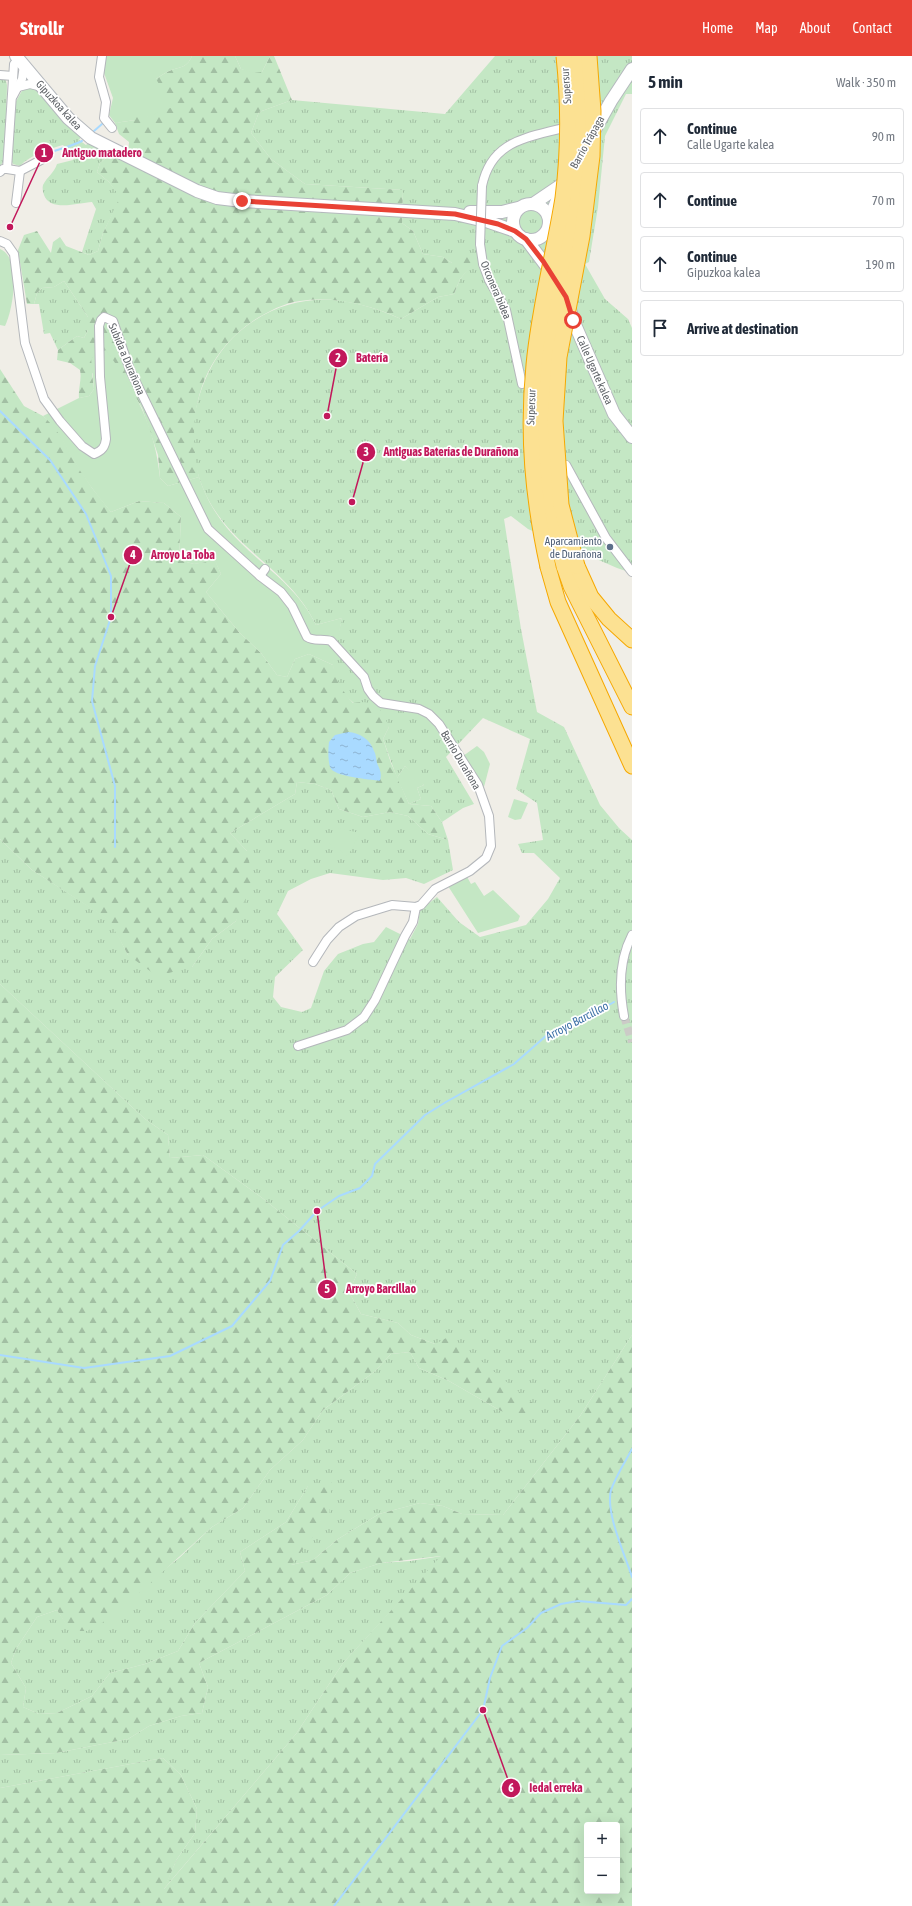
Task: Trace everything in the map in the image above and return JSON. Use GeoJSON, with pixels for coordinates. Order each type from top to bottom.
{"type":"FeatureCollection","features":[{"type":"Feature","properties":{"kind":"highway","name":"Supersur"},"geometry":{"type":"LineString","coordinates":[[564,56],[568,118],[566,172],[534,364],[530,423],[532,468],[538,519],[548,567],[558,602],[632,766]]}},
{"type":"Feature","properties":{"kind":"highway","name":"Supersur"},"geometry":{"type":"LineString","coordinates":[[578,56],[581,108],[579,166],[568,242],[547,361],[543,422],[545,468],[552,517],[570,566],[570,586],[632,707]]}},
{"type":"Feature","properties":{"kind":"highway"},"geometry":{"type":"LineString","coordinates":[[589,56],[592,91],[592,156],[582,236],[559,357],[555,421],[561,505],[570,566],[591,597],[609,618],[632,640]]}},
{"type":"Feature","properties":{"kind":"street"},"geometry":{"type":"LineString","coordinates":[[102,56],[100,77],[106,102],[104,118],[112,128]]}},
{"type":"Feature","properties":{"kind":"street"},"geometry":{"type":"LineString","coordinates":[[12,98],[23,73],[20,60],[14,64],[12,98],[3,170],[20,171],[41,160]]}},
{"type":"Feature","properties":{"kind":"street","name":"Gipuzkoa kalea"},"geometry":{"type":"LineString","coordinates":[[20,60],[68,118],[91,138],[197,191],[217,198],[455,214]]}},
{"type":"Feature","properties":{"kind":"street","name":"Barrio Trápaga"},"geometry":{"type":"LineString","coordinates":[[548,224],[564,183],[584,151],[601,118],[632,68]]}},
{"type":"Feature","properties":{"kind":"street"},"geometry":{"type":"LineString","coordinates":[[0,75],[13,76]]}},
{"type":"Feature","properties":{"kind":"street"},"geometry":{"type":"LineString","coordinates":[[18,87],[30,84],[42,87]]}},
{"type":"Feature","properties":{"kind":"street","name":"Orconera bidea"},"geometry":{"type":"LineString","coordinates":[[522,384],[506,310],[489,280],[483,264],[480,244],[482,186],[489,166],[499,151],[511,143],[601,118]]}},
{"type":"Feature","properties":{"kind":"street"},"geometry":{"type":"LineString","coordinates":[[16,203],[20,171]]}},
{"type":"Feature","properties":{"kind":"street"},"geometry":{"type":"LineString","coordinates":[[455,214],[462,212],[502,212],[518,208],[523,205],[533,204],[564,183]]}},
{"type":"Feature","properties":{"kind":"street"},"geometry":{"type":"LineString","coordinates":[[533,204],[544,209],[548,224],[554,277]]}},
{"type":"Feature","properties":{"kind":"street"},"geometry":{"type":"LineString","coordinates":[[515,231],[512,219],[518,208]]}},
{"type":"Feature","properties":{"kind":"street"},"geometry":{"type":"LineString","coordinates":[[455,214],[489,222],[515,231],[526,239],[538,238],[548,224]]}},
{"type":"Feature","properties":{"kind":"street","name":"Calle Ugarte kalea"},"geometry":{"type":"LineString","coordinates":[[526,239],[554,277],[566,297],[573,320],[614,414],[632,437]]}},
{"type":"Feature","properties":{"kind":"street","name":"Subida a Durañona"},"geometry":{"type":"LineString","coordinates":[[0,241],[7,244],[14,254],[25,343],[44,399],[60,421],[88,451],[94,454],[100,452],[105,447],[106,439],[100,377],[100,326],[101,320],[104,317],[108,317],[113,320],[130,370],[208,529],[260,576],[281,592],[292,606],[307,637],[311,640],[326,639]]}},
{"type":"Feature","properties":{"kind":"street"},"geometry":{"type":"LineString","coordinates":[[566,465],[606,538],[632,572]]}},
{"type":"Feature","properties":{"kind":"street"},"geometry":{"type":"LineString","coordinates":[[260,576],[265,569]]}},
{"type":"Feature","properties":{"kind":"street","name":"Barrio Durañona"},"geometry":{"type":"LineString","coordinates":[[326,639],[331,641],[364,678],[368,689],[373,696],[382,702],[419,709],[429,714],[434,719],[478,785],[489,816],[491,846],[486,858],[470,871],[435,889],[421,905],[416,907]]}},
{"type":"Feature","properties":{"kind":"street"},"geometry":{"type":"LineString","coordinates":[[298,1046],[347,1030],[364,1017],[375,1000],[413,922],[416,907],[392,905],[356,916],[339,927],[327,940],[312,962]]}},
{"type":"Feature","properties":{"kind":"street"},"geometry":{"type":"LineString","coordinates":[[624,1016],[621,982],[622,962],[627,945],[632,935]]}},
{"type":"Feature","properties":{"kind":"green space"},"geometry":{"type":"Polygon","coordinates":[[[106,56],[192,56],[184,66],[171,70],[156,79],[173,107],[147,117],[136,117],[135,120],[115,123],[109,115],[113,98],[104,73],[106,56]]]}},
{"type":"Feature","properties":{"kind":"green space"},"geometry":{"type":"Polygon","coordinates":[[[192,56],[235,56],[241,69],[262,72],[270,56],[274,56],[292,100],[259,112],[251,133],[271,159],[305,184],[403,190],[402,223],[413,231],[423,254],[443,257],[452,263],[465,254],[473,264],[460,279],[454,294],[438,297],[401,319],[352,303],[313,300],[294,302],[282,306],[253,321],[235,336],[220,352],[209,370],[201,390],[196,411],[194,432],[195,455],[199,477],[168,486],[160,478],[158,455],[142,408],[130,388],[92,373],[94,389],[89,396],[79,398],[81,377],[80,370],[70,363],[57,360],[58,350],[77,336],[84,338],[88,330],[88,317],[64,281],[54,287],[42,288],[37,293],[34,304],[27,304],[18,250],[24,235],[37,231],[51,253],[53,242],[60,237],[66,246],[89,255],[98,251],[103,233],[120,197],[109,182],[97,172],[100,163],[110,155],[127,163],[129,142],[119,134],[115,123],[135,120],[135,117],[147,117],[156,79],[171,70],[184,66],[192,56]]]}},
{"type":"Feature","properties":{"kind":"green space"},"geometry":{"type":"Polygon","coordinates":[[[235,56],[270,56],[262,72],[253,73],[241,69],[235,56]]]}},
{"type":"Feature","properties":{"kind":"green space"},"geometry":{"type":"Polygon","coordinates":[[[495,56],[632,56],[632,94],[626,94],[605,136],[598,207],[589,262],[585,264],[605,299],[628,319],[632,328],[632,573],[617,568],[528,529],[511,516],[504,519],[521,629],[537,712],[564,727],[600,805],[619,828],[632,840],[632,1335],[580,1416],[503,1515],[462,1514],[443,1506],[420,1503],[379,1514],[338,1539],[313,1560],[291,1565],[308,1486],[286,1522],[240,1552],[245,1571],[195,1623],[178,1651],[145,1664],[110,1673],[92,1696],[57,1713],[39,1714],[23,1707],[26,1688],[11,1663],[16,1649],[37,1617],[57,1610],[71,1631],[87,1631],[179,1558],[212,1527],[243,1508],[270,1470],[303,1440],[323,1410],[374,1372],[391,1354],[410,1352],[419,1368],[449,1381],[501,1411],[435,1344],[411,1335],[398,1323],[361,1314],[349,1292],[357,1274],[261,1197],[203,1155],[170,1158],[168,1135],[145,1119],[0,984],[0,839],[32,870],[110,920],[128,955],[192,967],[212,939],[236,921],[247,851],[230,833],[295,794],[297,782],[315,784],[331,790],[339,809],[363,817],[390,812],[408,816],[428,834],[448,840],[453,870],[424,884],[406,878],[383,880],[330,873],[311,879],[288,891],[277,914],[303,950],[275,977],[273,997],[281,1007],[302,1012],[311,1008],[324,971],[338,954],[363,944],[374,942],[386,927],[410,939],[418,924],[420,910],[437,897],[459,922],[480,937],[526,925],[548,899],[560,878],[534,853],[522,853],[518,844],[543,840],[537,803],[516,789],[530,739],[483,718],[446,757],[474,804],[463,808],[442,822],[431,806],[409,804],[421,799],[417,788],[424,785],[405,766],[397,778],[383,739],[389,727],[352,702],[338,685],[334,675],[334,653],[342,618],[316,625],[303,603],[287,584],[234,534],[218,515],[205,493],[196,466],[193,449],[195,414],[207,375],[226,346],[242,329],[252,322],[270,312],[288,305],[307,301],[325,300],[344,301],[363,305],[401,319],[438,297],[454,294],[460,279],[472,264],[452,263],[443,257],[423,254],[413,231],[402,223],[403,190],[305,184],[271,159],[251,133],[259,112],[292,100],[445,114],[495,56]]]}},
{"type":"Feature","properties":{"kind":"green space"},"geometry":{"type":"Polygon","coordinates":[[[0,78],[5,78],[7,85],[5,155],[4,161],[0,166],[0,78]]]}},
{"type":"Feature","properties":{"kind":"green space"},"geometry":{"type":"Polygon","coordinates":[[[28,87],[44,96],[66,124],[81,137],[79,140],[86,145],[89,142],[110,155],[100,163],[97,172],[109,182],[121,197],[103,233],[98,251],[89,255],[82,252],[96,209],[92,202],[72,205],[58,205],[47,200],[43,190],[43,185],[57,164],[73,160],[75,157],[63,145],[34,156],[20,166],[13,164],[11,160],[15,103],[23,89],[28,87]]]}},
{"type":"Feature","properties":{"kind":"green space"},"geometry":{"type":"Polygon","coordinates":[[[0,249],[7,254],[11,263],[14,285],[11,308],[5,326],[0,325],[0,249]]]}},
{"type":"Feature","properties":{"kind":"green space"},"geometry":{"type":"Polygon","coordinates":[[[64,281],[88,317],[88,330],[84,338],[77,336],[58,350],[50,333],[44,334],[39,304],[34,304],[37,293],[42,288],[54,287],[64,281]]]}},
{"type":"Feature","properties":{"kind":"green space"},"geometry":{"type":"Polygon","coordinates":[[[106,350],[135,395],[149,426],[154,442],[160,478],[168,486],[199,477],[210,504],[227,528],[298,597],[308,610],[316,625],[342,618],[333,665],[309,654],[295,659],[287,677],[277,675],[261,653],[239,632],[206,592],[221,574],[215,561],[194,564],[179,560],[181,517],[164,503],[139,501],[111,512],[91,487],[57,431],[43,416],[79,398],[89,396],[94,389],[91,358],[106,350]]]}},
{"type":"Feature","properties":{"kind":"green space"},"geometry":{"type":"Polygon","coordinates":[[[0,369],[24,406],[43,416],[56,427],[74,460],[92,488],[111,512],[139,501],[164,503],[181,517],[179,560],[194,564],[215,560],[221,574],[206,592],[239,632],[261,653],[277,675],[287,677],[295,659],[309,654],[333,665],[340,685],[353,703],[360,702],[372,704],[380,710],[389,727],[383,739],[391,763],[409,804],[431,806],[442,822],[448,840],[428,834],[408,816],[390,812],[363,817],[339,809],[331,790],[315,784],[297,782],[295,794],[230,833],[247,851],[253,881],[236,921],[212,939],[192,967],[157,976],[128,955],[109,920],[32,870],[0,839],[0,369]]]}},
{"type":"Feature","properties":{"kind":"green space"},"geometry":{"type":"Polygon","coordinates":[[[477,746],[484,752],[490,764],[484,787],[463,756],[477,746]]]}},
{"type":"Feature","properties":{"kind":"green space"},"geometry":{"type":"Polygon","coordinates":[[[405,766],[419,778],[424,785],[417,788],[421,799],[409,804],[397,778],[405,766]]]}},
{"type":"Feature","properties":{"kind":"green space"},"geometry":{"type":"Polygon","coordinates":[[[514,799],[528,803],[521,819],[515,820],[508,817],[514,799]]]}},
{"type":"Feature","properties":{"kind":"green space"},"geometry":{"type":"Polygon","coordinates":[[[338,828],[360,833],[348,856],[328,843],[338,828]]]}},
{"type":"Feature","properties":{"kind":"green space"},"geometry":{"type":"Polygon","coordinates":[[[466,875],[471,884],[475,882],[484,896],[493,890],[520,916],[518,921],[478,933],[448,886],[466,875]]]}},
{"type":"Feature","properties":{"kind":"green space"},"geometry":{"type":"Polygon","coordinates":[[[0,984],[145,1119],[168,1135],[170,1158],[203,1155],[261,1197],[357,1274],[349,1292],[361,1314],[398,1323],[411,1335],[435,1344],[450,1336],[534,1404],[527,1418],[501,1411],[449,1381],[419,1368],[410,1352],[391,1354],[374,1372],[323,1410],[303,1440],[270,1470],[243,1508],[212,1527],[114,1616],[87,1631],[70,1631],[57,1610],[37,1617],[16,1649],[11,1663],[26,1688],[23,1707],[39,1714],[57,1713],[92,1696],[110,1673],[145,1664],[178,1651],[195,1623],[245,1571],[240,1552],[286,1522],[308,1486],[332,1481],[329,1516],[291,1565],[313,1560],[338,1539],[379,1514],[420,1503],[443,1506],[462,1514],[503,1515],[580,1416],[632,1335],[632,1906],[0,1906],[0,1788],[163,1758],[181,1775],[197,1809],[195,1833],[177,1859],[164,1889],[296,1734],[343,1663],[441,1556],[381,1563],[350,1573],[327,1595],[199,1663],[208,1687],[202,1713],[181,1716],[149,1726],[128,1739],[56,1753],[0,1755],[0,984]]]}},
{"type":"Feature","properties":{"kind":"green space"},"geometry":{"type":"Polygon","coordinates":[[[442,1556],[343,1663],[296,1734],[163,1890],[177,1859],[195,1833],[197,1809],[181,1775],[163,1758],[0,1788],[0,1755],[56,1753],[128,1739],[149,1726],[181,1716],[202,1713],[208,1687],[199,1663],[327,1595],[350,1573],[381,1563],[410,1561],[442,1556]]]}},
{"type":"Feature","properties":{"kind":"water"},"geometry":{"type":"Polygon","coordinates":[[[348,732],[364,737],[370,743],[380,772],[380,781],[345,775],[338,773],[330,767],[328,755],[329,742],[335,735],[348,732]]]}},
{"type":"Feature","properties":{"kind":"waterway"},"geometry":{"type":"LineString","coordinates":[[94,131],[102,124]]}},
{"type":"Feature","properties":{"kind":"waterway"},"geometry":{"type":"LineString","coordinates":[[40,157],[82,141]]}},
{"type":"Feature","properties":{"kind":"waterway"},"geometry":{"type":"LineString","coordinates":[[0,411],[50,460],[86,514],[111,576],[111,617],[95,666],[92,701],[115,786],[115,847]]}},
{"type":"Feature","properties":{"kind":"waterway","name":"Arroyo Barcillao"},"geometry":{"type":"LineString","coordinates":[[0,1355],[84,1368],[170,1356],[232,1326],[270,1281],[283,1245],[299,1231],[317,1211],[339,1196],[360,1188],[372,1176],[375,1164],[425,1115],[514,1064],[547,1035],[579,1022],[614,1002]]}},
{"type":"Feature","properties":{"kind":"waterway"},"geometry":{"type":"LineString","coordinates":[[632,1449],[613,1485],[610,1499],[613,1521],[632,1577]]}},
{"type":"Feature","properties":{"kind":"waterway"},"geometry":{"type":"LineString","coordinates":[[334,1906],[483,1710],[490,1678],[502,1646],[527,1628],[541,1613],[561,1604],[578,1601],[626,1605],[632,1599]]}},
{"type":"Feature","properties":{"kind":"tunnel"},"geometry":{"type":"LineString","coordinates":[[624,1016],[632,1042]]}},
{"type":"Feature","properties":{"kind":"place","name":"Antiguo matadero"},"geometry":{"type":"Point","coordinates":[10,227]}},
{"type":"Feature","properties":{"kind":"place","name":"Batería"},"geometry":{"type":"Point","coordinates":[327,416]}},
{"type":"Feature","properties":{"kind":"place","name":"Antiguas Baterías de Durañona"},"geometry":{"type":"Point","coordinates":[352,502]}},
{"type":"Feature","properties":{"kind":"place","name":"Aparcamiento de Durañona"},"geometry":{"type":"Point","coordinates":[610,547]}},
{"type":"Feature","properties":{"kind":"place","name":"Arroyo La Toba"},"geometry":{"type":"Point","coordinates":[111,617]}},
{"type":"Feature","properties":{"kind":"place","name":"Arroyo Barcillao"},"geometry":{"type":"Point","coordinates":[317,1211]}},
{"type":"Feature","properties":{"kind":"place","name":"Iedal erreka"},"geometry":{"type":"Point","coordinates":[483,1710]}},
{"type":"Feature","properties":{"kind":"route"},"geometry":{"type":"LineString","coordinates":[[242,201],[455,214],[466,218],[498,224],[515,231],[518,235],[526,239],[529,245],[543,261],[566,297],[573,320]]}}]}
